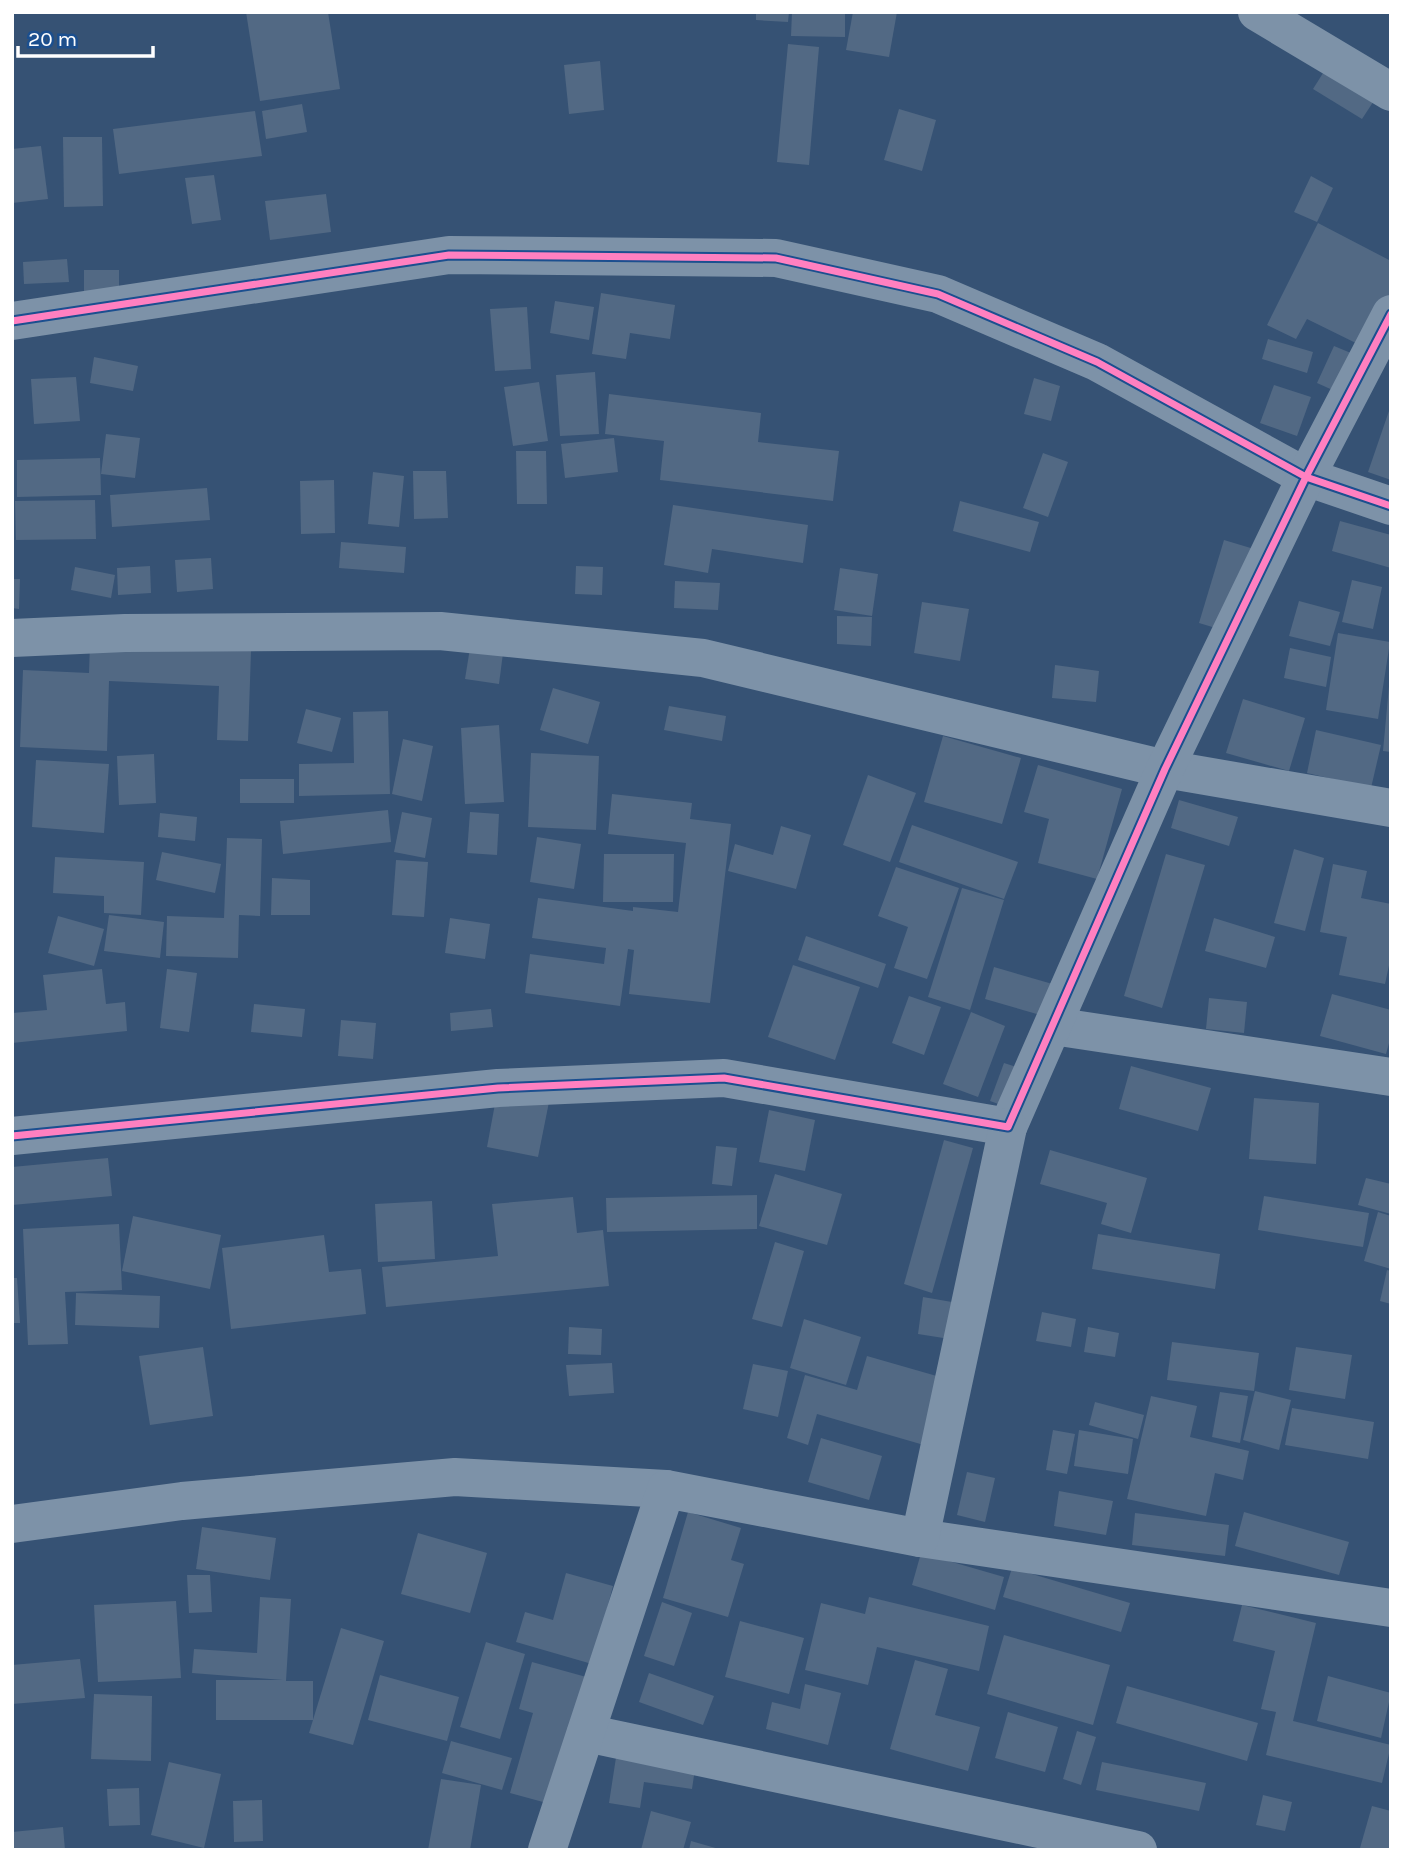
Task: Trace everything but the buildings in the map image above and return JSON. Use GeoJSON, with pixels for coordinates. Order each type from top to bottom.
{"type":"FeatureCollection","features":[{"type":"Feature","properties":{"kind":"street"},"geometry":{"type":"LineString","coordinates":[[1258,12],[1391,92]]}},
{"type":"Feature","properties":{"kind":"street"},"geometry":{"type":"LineString","coordinates":[[12,321],[449,255],[776,258],[938,294],[1097,362],[1306,477],[1391,506]]}},
{"type":"Feature","properties":{"kind":"street"},"geometry":{"type":"LineString","coordinates":[[920,1538],[1008,1127],[1165,769],[1306,477],[1391,314]]}},
{"type":"Feature","properties":{"kind":"street"},"geometry":{"type":"LineString","coordinates":[[12,638],[125,633],[440,631],[703,658],[1165,769],[1391,808]]}},
{"type":"Feature","properties":{"kind":"street"},"geometry":{"type":"LineString","coordinates":[[1053,1026],[1391,1077]]}},
{"type":"Feature","properties":{"kind":"street"},"geometry":{"type":"LineString","coordinates":[[12,1136],[498,1088],[724,1079],[1008,1127]]}},
{"type":"Feature","properties":{"kind":"street"},"geometry":{"type":"LineString","coordinates":[[12,1524],[182,1501],[455,1477],[666,1489],[920,1538],[1391,1608]]}},
{"type":"Feature","properties":{"kind":"street"},"geometry":{"type":"LineString","coordinates":[[547,1850],[666,1489]]}},
{"type":"Feature","properties":{"kind":"street"},"geometry":{"type":"LineString","coordinates":[[586,1733],[1138,1850]]}},
{"type":"Feature","properties":{"kind":"cycle path"},"geometry":{"type":"LineString","coordinates":[[12,321],[449,255],[776,258],[938,294],[1097,362],[1306,477],[1391,506]]}},
{"type":"Feature","properties":{"kind":"cycle path"},"geometry":{"type":"LineString","coordinates":[[12,1136],[498,1088],[724,1078],[1008,1127],[1165,769],[1306,477],[1391,314]]}}]}
